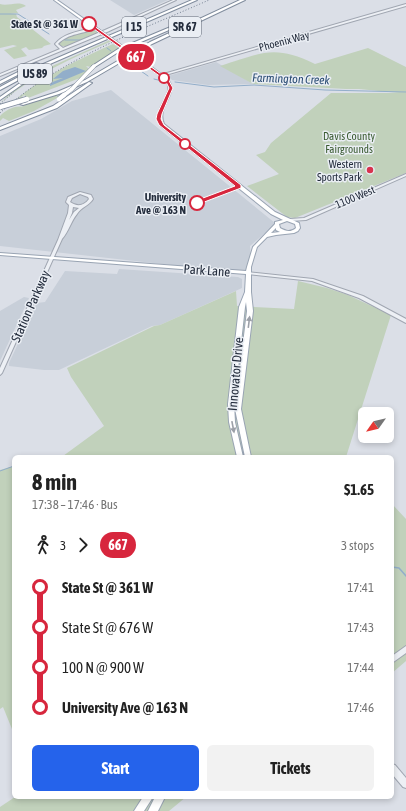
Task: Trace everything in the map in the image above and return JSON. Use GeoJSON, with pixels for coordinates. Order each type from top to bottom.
{"type":"FeatureCollection","features":[{"type":"Feature","properties":{"kind":"highway","name":"I 15"},"geometry":{"type":"LineString","coordinates":[[0,82],[24,70],[185,0]]}},
{"type":"Feature","properties":{"kind":"highway","name":"I 15"},"geometry":{"type":"LineString","coordinates":[[0,89],[42,66],[195,0]]}},
{"type":"Feature","properties":{"kind":"highway","name":"SR 67"},"geometry":{"type":"LineString","coordinates":[[181,24],[232,0]]}},
{"type":"Feature","properties":{"kind":"highway","name":"SR 67"},"geometry":{"type":"LineString","coordinates":[[132,54],[166,36],[243,0]]}},
{"type":"Feature","properties":{"kind":"highway"},"geometry":{"type":"LineString","coordinates":[[0,129],[39,111],[59,99],[73,88],[94,66],[118,50],[181,24]]}},
{"type":"Feature","properties":{"kind":"highway"},"geometry":{"type":"LineString","coordinates":[[0,107],[27,99],[83,78],[144,42],[181,24]]}},
{"type":"Feature","properties":{"kind":"highway","name":"US 89"},"geometry":{"type":"LineString","coordinates":[[0,99],[24,80],[73,53]]}},
{"type":"Feature","properties":{"kind":"highway"},"geometry":{"type":"LineString","coordinates":[[0,110],[54,95],[82,83],[132,54]]}},
{"type":"Feature","properties":{"kind":"highway"},"geometry":{"type":"LineString","coordinates":[[0,126],[32,117],[60,104],[132,54]]}},
{"type":"Feature","properties":{"kind":"main road"},"geometry":{"type":"LineString","coordinates":[[55,0],[139,59],[168,82],[171,88],[159,116],[160,123],[272,213],[276,218],[276,224],[280,230],[286,233]]}},
{"type":"Feature","properties":{"kind":"main road"},"geometry":{"type":"LineString","coordinates":[[267,236],[296,231],[298,226],[295,222],[272,213]]}},
{"type":"Feature","properties":{"kind":"main road"},"geometry":{"type":"LineString","coordinates":[[248,273],[255,248],[276,224],[289,220]]}},
{"type":"Feature","properties":{"kind":"main road","name":"Park Lane"},"geometry":{"type":"LineString","coordinates":[[0,254],[248,273]]}},
{"type":"Feature","properties":{"kind":"main road","name":"Innovator Drive"},"geometry":{"type":"LineString","coordinates":[[248,273],[250,316],[238,409],[248,455]]}},
{"type":"Feature","properties":{"kind":"main road","name":"Innovator Drive"},"geometry":{"type":"LineString","coordinates":[[240,455],[232,422],[231,404],[242,307],[248,292]]}},
{"type":"Feature","properties":{"kind":"main road"},"geometry":{"type":"LineString","coordinates":[[139,811],[147,799]]}},
{"type":"Feature","properties":{"kind":"main road"},"geometry":{"type":"LineString","coordinates":[[153,811],[159,799]]}},
{"type":"Feature","properties":{"kind":"street"},"geometry":{"type":"LineString","coordinates":[[0,75],[176,0]]}},
{"type":"Feature","properties":{"kind":"street","name":"Phoenix Way"},"geometry":{"type":"LineString","coordinates":[[161,75],[406,5]]}},
{"type":"Feature","properties":{"kind":"street"},"geometry":{"type":"LineString","coordinates":[[62,49],[56,44],[60,39],[66,36],[97,29]]}},
{"type":"Feature","properties":{"kind":"street","name":"1100 West"},"geometry":{"type":"LineString","coordinates":[[289,220],[305,218],[406,175]]}},
{"type":"Feature","properties":{"kind":"street"},"geometry":{"type":"LineString","coordinates":[[83,194],[88,195],[91,199],[90,202],[82,206],[71,205],[68,202],[70,196],[83,194]]}},
{"type":"Feature","properties":{"kind":"street","name":"Station Parkway"},"geometry":{"type":"LineString","coordinates":[[60,240],[61,234],[71,212],[71,205]]}},
{"type":"Feature","properties":{"kind":"street","name":"Station Parkway"},"geometry":{"type":"LineString","coordinates":[[0,373],[60,240],[65,234],[75,211],[82,206]]}},
{"type":"Feature","properties":{"kind":"street","name":"1100 West"},"geometry":{"type":"LineString","coordinates":[[298,226],[305,218]]}},
{"type":"Feature","properties":{"kind":"street","name":"Park Lane"},"geometry":{"type":"LineString","coordinates":[[248,273],[312,280],[361,297],[396,314],[406,321]]}},
{"type":"Feature","properties":{"kind":"street"},"geometry":{"type":"LineString","coordinates":[[394,658],[406,648]]}},
{"type":"Feature","properties":{"kind":"street"},"geometry":{"type":"LineString","coordinates":[[394,770],[406,784]]}},
{"type":"Feature","properties":{"kind":"shaded area"},"geometry":{"type":"Polygon","coordinates":[[[110,0],[168,0],[134,15],[110,0]]]}},
{"type":"Feature","properties":{"kind":"shaded area"},"geometry":{"type":"Polygon","coordinates":[[[216,62],[253,84],[208,85],[172,80],[168,76],[216,62]]]}},
{"type":"Feature","properties":{"kind":"shaded area"},"geometry":{"type":"Polygon","coordinates":[[[111,90],[275,223],[250,246],[252,274],[0,246],[0,136],[41,119],[72,101],[111,90]]]}},
{"type":"Feature","properties":{"kind":"shaded area"},"geometry":{"type":"Polygon","coordinates":[[[119,269],[238,277],[242,279],[242,288],[160,325],[152,326],[59,370],[9,366],[9,363],[37,303],[45,302],[65,271],[117,274],[119,269]]]}},
{"type":"Feature","properties":{"kind":"shaded area"},"geometry":{"type":"Polygon","coordinates":[[[24,297],[29,298],[0,361],[0,311],[24,297]]]}},
{"type":"Feature","properties":{"kind":"green space"},"geometry":{"type":"Polygon","coordinates":[[[0,4],[23,4],[26,6],[16,10],[18,13],[10,14],[16,14],[17,17],[51,44],[42,48],[29,50],[26,47],[21,49],[27,56],[14,59],[4,50],[17,46],[13,45],[0,48],[0,4]]]}},
{"type":"Feature","properties":{"kind":"green space"},"geometry":{"type":"Polygon","coordinates":[[[95,30],[99,33],[67,46],[61,46],[59,44],[59,42],[69,36],[95,30]]]}},
{"type":"Feature","properties":{"kind":"green space"},"geometry":{"type":"Polygon","coordinates":[[[110,40],[112,41],[53,68],[26,84],[0,103],[11,92],[50,67],[110,40]]]}},
{"type":"Feature","properties":{"kind":"green space"},"geometry":{"type":"Polygon","coordinates":[[[113,44],[119,48],[91,67],[86,66],[89,69],[80,78],[28,98],[24,95],[22,97],[23,99],[13,102],[48,76],[113,44]]]}},
{"type":"Feature","properties":{"kind":"green space","name":"Davis County Fairgrounds"},"geometry":{"type":"Polygon","coordinates":[[[368,48],[406,67],[406,173],[295,218],[287,217],[247,186],[279,174],[256,155],[265,152],[271,143],[331,93],[399,93],[359,89],[253,84],[220,66],[258,54],[278,52],[289,54],[315,64],[368,48]]]}},
{"type":"Feature","properties":{"kind":"green space"},"geometry":{"type":"Polygon","coordinates":[[[68,91],[62,95],[56,96],[59,97],[34,111],[9,121],[3,118],[0,121],[0,116],[11,108],[23,107],[22,106],[68,91]]]}},
{"type":"Feature","properties":{"kind":"green space"},"geometry":{"type":"Polygon","coordinates":[[[298,281],[348,295],[391,315],[362,407],[358,407],[358,419],[347,455],[64,455],[104,426],[71,377],[67,368],[154,326],[160,325],[236,291],[237,306],[294,309],[298,281]]]}},
{"type":"Feature","properties":{"kind":"green space"},"geometry":{"type":"Polygon","coordinates":[[[12,467],[12,729],[3,707],[0,709],[0,470],[12,467]]]}},
{"type":"Feature","properties":{"kind":"green space"},"geometry":{"type":"Polygon","coordinates":[[[394,506],[406,519],[406,661],[394,671],[394,506]]]}},
{"type":"Feature","properties":{"kind":"green space"},"geometry":{"type":"Polygon","coordinates":[[[12,799],[184,799],[169,811],[0,811],[0,807],[12,799]]]}},
{"type":"Feature","properties":{"kind":"water"},"geometry":{"type":"Polygon","coordinates":[[[75,67],[86,71],[50,86],[50,83],[63,78],[53,79],[63,71],[75,67]]]}},
{"type":"Feature","properties":{"kind":"waterway","name":"Farmington Creek"},"geometry":{"type":"LineString","coordinates":[[0,14],[18,14],[49,34]]}},
{"type":"Feature","properties":{"kind":"waterway","name":"Farmington Creek"},"geometry":{"type":"LineString","coordinates":[[65,40],[81,40]]}},
{"type":"Feature","properties":{"kind":"waterway","name":"Farmington Creek"},"geometry":{"type":"LineString","coordinates":[[107,48],[111,51]]}},
{"type":"Feature","properties":{"kind":"waterway","name":"Farmington Creek"},"geometry":{"type":"LineString","coordinates":[[128,62],[148,76]]}},
{"type":"Feature","properties":{"kind":"waterway","name":"Farmington Creek"},"geometry":{"type":"LineString","coordinates":[[154,79],[162,81]]}},
{"type":"Feature","properties":{"kind":"waterway","name":"Farmington Creek"},"geometry":{"type":"LineString","coordinates":[[175,82],[214,87],[254,85],[325,90],[406,92]]}},
{"type":"Feature","properties":{"kind":"waterway"},"geometry":{"type":"LineString","coordinates":[[0,471],[12,467]]}},
{"type":"Feature","properties":{"kind":"waterway"},"geometry":{"type":"LineString","coordinates":[[394,567],[399,568],[406,576]]}},
{"type":"Feature","properties":{"kind":"railway"},"geometry":{"type":"LineString","coordinates":[[0,113],[47,77],[73,62],[100,48],[209,0]]}},
{"type":"Feature","properties":{"kind":"railway"},"geometry":{"type":"LineString","coordinates":[[0,104],[14,92]]}},
{"type":"Feature","properties":{"kind":"bus line","name":"667"},"geometry":{"type":"LineString","coordinates":[[89,24],[169,82],[171,88],[159,114],[159,121],[166,129],[239,187],[197,203]]}},
{"type":"Feature","properties":{"kind":"place","name":"State St @ 361 W"},"geometry":{"type":"Point","coordinates":[89,24]}},
{"type":"Feature","properties":{"kind":"place","name":"Western Sports Park"},"geometry":{"type":"Point","coordinates":[370,170]}},
{"type":"Feature","properties":{"kind":"place","name":"University Ave @ 163 N"},"geometry":{"type":"Point","coordinates":[197,203]}}]}
